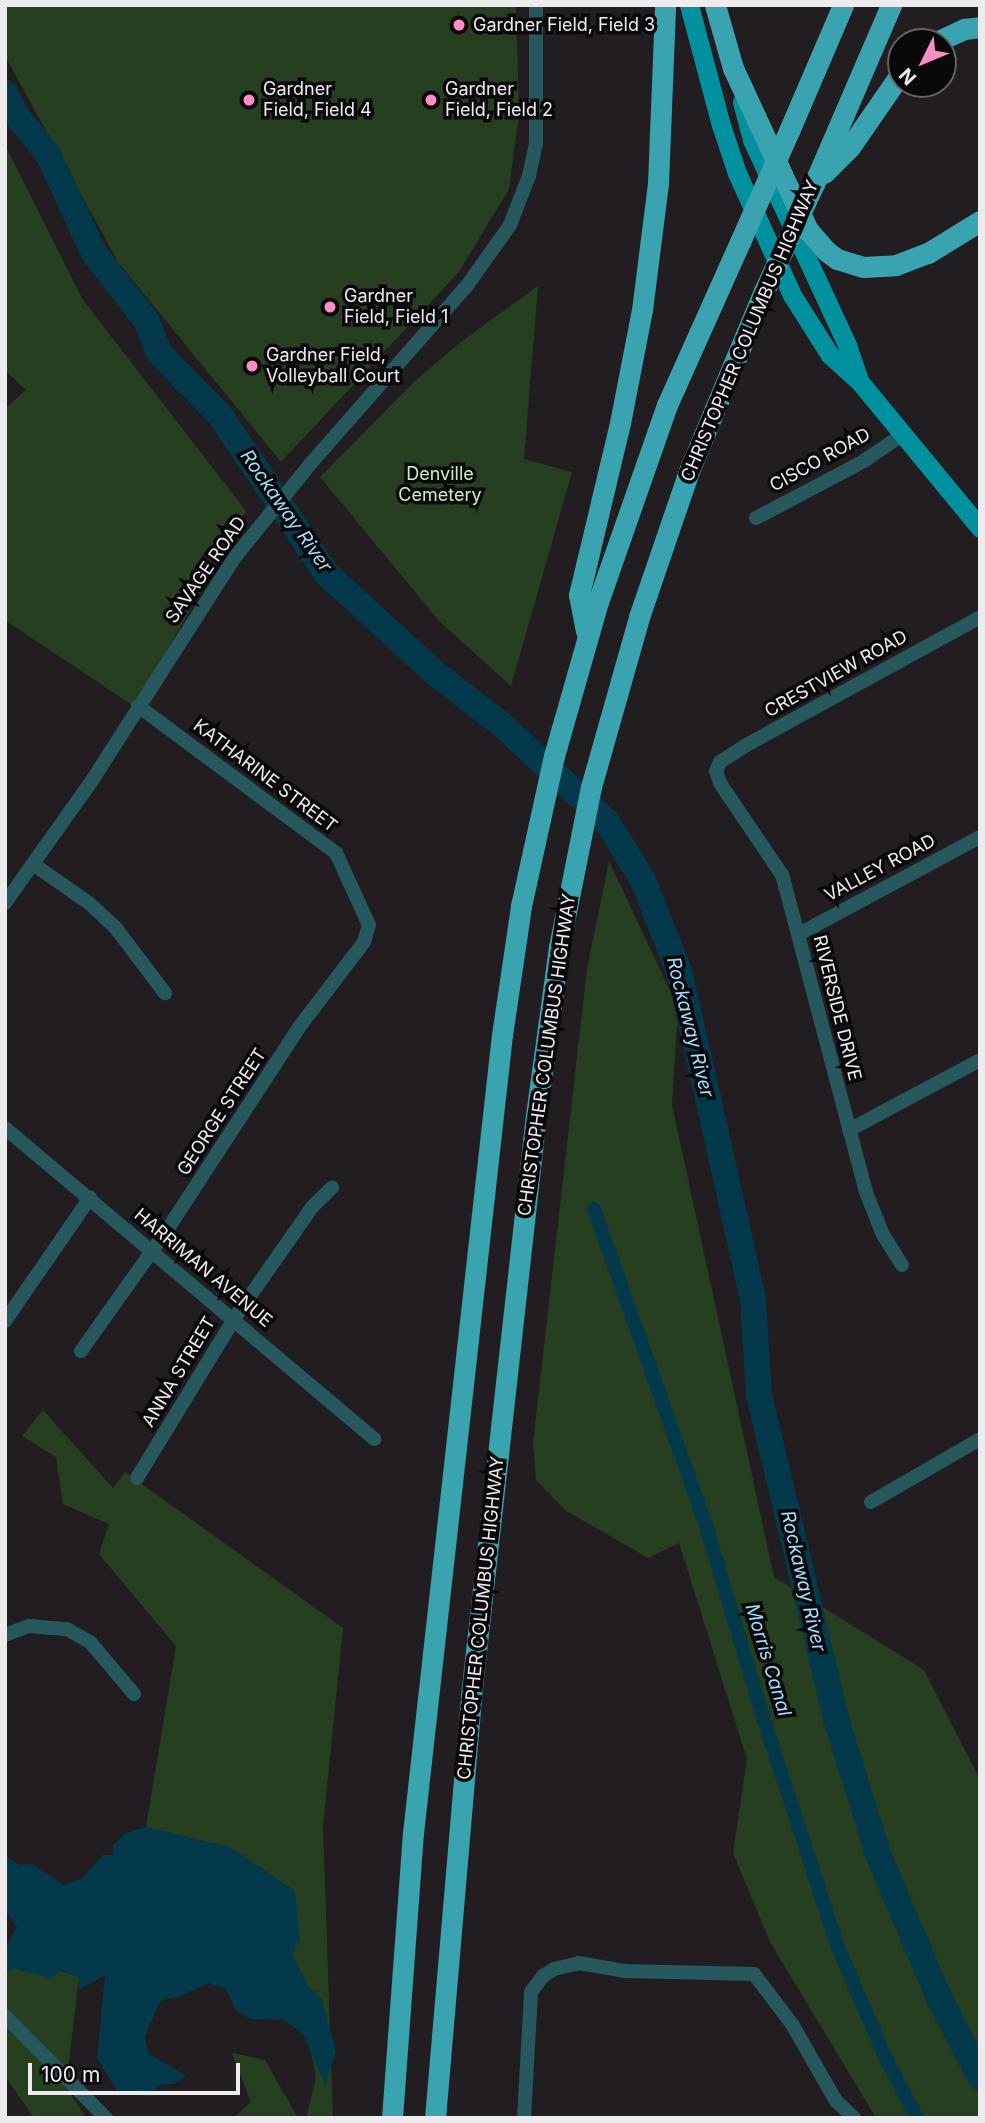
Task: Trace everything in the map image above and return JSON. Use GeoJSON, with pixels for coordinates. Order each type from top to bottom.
{"type":"FeatureCollection","features":[{"type":"Feature","properties":{"kind":"highway"},"geometry":{"type":"LineString","coordinates":[[587,635],[579,595],[621,423],[642,310],[658,183],[665,5]]}},
{"type":"Feature","properties":{"kind":"highway"},"geometry":{"type":"LineString","coordinates":[[715,5],[733,68],[808,230],[817,242],[837,259],[863,267],[909,262],[980,221]]}},
{"type":"Feature","properties":{"kind":"highway"},"geometry":{"type":"LineString","coordinates":[[392,2118],[413,1833],[502,1035],[536,831],[587,635],[630,503],[667,405],[843,5]]}},
{"type":"Feature","properties":{"kind":"highway","name":"CHRISTOPHER COLUMBUS HIGHWAY"},"geometry":{"type":"LineString","coordinates":[[435,2118],[474,1668],[536,1115],[568,898],[595,774],[659,556],[689,471],[764,291],[891,5]]}},
{"type":"Feature","properties":{"kind":"highway"},"geometry":{"type":"LineString","coordinates":[[957,32],[980,27]]}},
{"type":"Feature","properties":{"kind":"highway"},"geometry":{"type":"LineString","coordinates":[[814,183],[850,147],[887,93]]}},
{"type":"Feature","properties":{"kind":"main road"},"geometry":{"type":"LineString","coordinates":[[690,5],[725,137],[792,295],[830,355],[859,381],[980,528]]}},
{"type":"Feature","properties":{"kind":"main road"},"geometry":{"type":"LineString","coordinates":[[733,68],[752,140],[847,345],[859,381]]}},
{"type":"Feature","properties":{"kind":"street","name":"SAVAGE ROAD"},"geometry":{"type":"LineString","coordinates":[[5,904],[93,779],[235,557],[312,462],[466,287],[511,223],[529,176],[536,144],[536,5]]}},
{"type":"Feature","properties":{"kind":"street","name":"CISCO ROAD"},"geometry":{"type":"LineString","coordinates":[[756,518],[864,461],[902,435]]}},
{"type":"Feature","properties":{"kind":"street","name":"CRESTVIEW ROAD"},"geometry":{"type":"LineString","coordinates":[[716,771],[720,762],[743,747],[980,617]]}},
{"type":"Feature","properties":{"kind":"street","name":"KATHARINE STREET"},"geometry":{"type":"LineString","coordinates":[[138,706],[315,835],[336,853],[355,890]]}},
{"type":"Feature","properties":{"kind":"street","name":"RIVERSIDE DRIVE"},"geometry":{"type":"LineString","coordinates":[[716,771],[720,783],[782,875],[866,1192],[883,1235],[902,1265]]}},
{"type":"Feature","properties":{"kind":"street","name":"VALLEY ROAD"},"geometry":{"type":"LineString","coordinates":[[799,934],[980,837]]}},
{"type":"Feature","properties":{"kind":"street"},"geometry":{"type":"LineString","coordinates":[[33,864],[89,903],[115,928],[165,993]]}},
{"type":"Feature","properties":{"kind":"street","name":"GEORGE STREET"},"geometry":{"type":"LineString","coordinates":[[81,1351],[237,1125],[300,1026],[364,942],[369,925],[355,890]]}},
{"type":"Feature","properties":{"kind":"street"},"geometry":{"type":"LineString","coordinates":[[849,1130],[980,1060]]}},
{"type":"Feature","properties":{"kind":"street","name":"HARRIMAN AVENUE"},"geometry":{"type":"LineString","coordinates":[[5,1128],[374,1439]]}},
{"type":"Feature","properties":{"kind":"street","name":"ANNA STREET"},"geometry":{"type":"LineString","coordinates":[[137,1478],[234,1320],[312,1207],[332,1188]]}},
{"type":"Feature","properties":{"kind":"street"},"geometry":{"type":"LineString","coordinates":[[5,1321],[90,1198]]}},
{"type":"Feature","properties":{"kind":"street"},"geometry":{"type":"LineString","coordinates":[[872,1502],[980,1439]]}},
{"type":"Feature","properties":{"kind":"street"},"geometry":{"type":"LineString","coordinates":[[5,1635],[29,1626],[67,1629],[91,1643],[134,1694]]}},
{"type":"Feature","properties":{"kind":"street"},"geometry":{"type":"LineString","coordinates":[[524,2118],[531,1992],[543,1976],[566,1964],[579,1963],[625,1972],[754,1974],[806,2049],[836,2101],[854,2118]]}},
{"type":"Feature","properties":{"kind":"street"},"geometry":{"type":"LineString","coordinates":[[5,2016],[106,2118]]}},
{"type":"Feature","properties":{"kind":"green space"},"geometry":{"type":"Polygon","coordinates":[[[5,5],[516,5],[519,113],[509,189],[459,272],[281,462],[118,262],[5,56],[5,5]]]}},
{"type":"Feature","properties":{"kind":"green space"},"geometry":{"type":"Polygon","coordinates":[[[5,145],[83,300],[246,511],[135,707],[5,620],[5,409],[26,390],[5,370],[5,145]]]}},
{"type":"Feature","properties":{"kind":"green space","name":"Denville Cemetery"},"geometry":{"type":"Polygon","coordinates":[[[538,286],[524,459],[572,472],[511,686],[440,622],[320,477],[416,380],[462,341],[538,286]]]}},
{"type":"Feature","properties":{"kind":"green space"},"geometry":{"type":"Polygon","coordinates":[[[609,861],[678,1008],[672,1105],[774,1577],[924,1670],[980,1780],[980,2118],[876,2118],[770,1942],[733,1853],[747,1759],[679,1543],[648,1558],[565,1510],[536,1480],[533,1443],[587,969],[609,861]]]}},
{"type":"Feature","properties":{"kind":"green space"},"geometry":{"type":"Polygon","coordinates":[[[43,1410],[113,1488],[125,1472],[343,1628],[323,1827],[333,2118],[306,2118],[316,2078],[305,2021],[142,1852],[176,1646],[99,1554],[109,1524],[63,1504],[56,1457],[22,1436],[43,1410]]]}},
{"type":"Feature","properties":{"kind":"green space"},"geometry":{"type":"Polygon","coordinates":[[[5,1970],[59,1971],[79,1977],[66,2086],[86,2118],[34,2118],[5,2076],[5,1970]]]}},
{"type":"Feature","properties":{"kind":"green space"},"geometry":{"type":"Polygon","coordinates":[[[232,2053],[265,2060],[298,2118],[233,2118],[251,2102],[232,2053]]]}},
{"type":"Feature","properties":{"kind":"water"},"geometry":{"type":"Polygon","coordinates":[[[146,1827],[230,1847],[295,1891],[300,1939],[292,1955],[307,1984],[322,2000],[336,2052],[325,2085],[303,2034],[284,2020],[251,2019],[236,2011],[226,1989],[208,1983],[181,1996],[160,2001],[145,2036],[148,2053],[186,2076],[174,2084],[159,2085],[150,2096],[119,2094],[97,2058],[105,1975],[79,1990],[79,1977],[60,1971],[52,1978],[14,1969],[5,1970],[5,1949],[17,1927],[5,1910],[5,1855],[19,1865],[32,1864],[64,1885],[81,1879],[103,1855],[113,1855],[113,1845],[126,1833],[146,1827]]]}},
{"type":"Feature","properties":{"kind":"waterway","name":"Rockaway River"},"geometry":{"type":"LineString","coordinates":[[5,93],[16,115],[48,154],[94,253],[146,320],[159,353],[219,414],[327,574],[435,673],[502,725],[607,822],[643,880],[679,972],[704,1080],[753,1300],[759,1395],[836,1719],[878,1854],[940,2000],[980,2077]]}},
{"type":"Feature","properties":{"kind":"waterway","name":"Morris Canal"},"geometry":{"type":"LineString","coordinates":[[594,1209],[704,1519],[765,1723],[837,1945],[883,2052],[917,2118]]}},
{"type":"Feature","properties":{"kind":"place","name":"Gardner Field, Field 3"},"geometry":{"type":"Point","coordinates":[459,25]}},
{"type":"Feature","properties":{"kind":"place","name":"Gardner Field, Field 4"},"geometry":{"type":"Point","coordinates":[249,100]}},
{"type":"Feature","properties":{"kind":"place","name":"Gardner Field, Field 2"},"geometry":{"type":"Point","coordinates":[431,100]}},
{"type":"Feature","properties":{"kind":"place","name":"Gardner Field, Field 1"},"geometry":{"type":"Point","coordinates":[330,307]}},
{"type":"Feature","properties":{"kind":"place","name":"Gardner Field, Volleyball Court"},"geometry":{"type":"Point","coordinates":[252,366]}}]}
